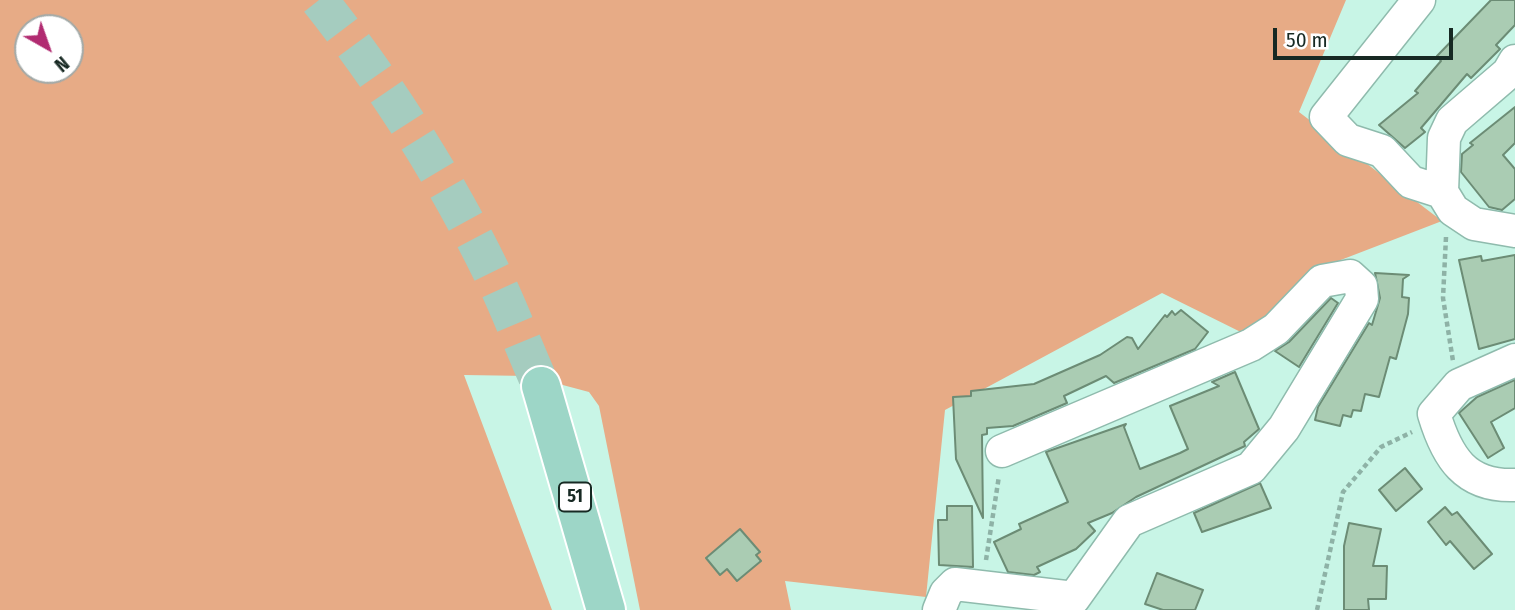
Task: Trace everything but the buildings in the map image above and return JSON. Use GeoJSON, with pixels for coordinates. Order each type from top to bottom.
{"type":"FeatureCollection","features":[{"type":"Feature","properties":{"kind":"main road","name":"51"},"geometry":{"type":"LineString","coordinates":[[541,386],[606,610]]}},
{"type":"Feature","properties":{"kind":"street"},"geometry":{"type":"LineString","coordinates":[[1419,0],[1326,117],[1348,139],[1382,151],[1411,182],[1447,201],[1474,224],[1515,231]]}},
{"type":"Feature","properties":{"kind":"street"},"geometry":{"type":"LineString","coordinates":[[1447,201],[1444,138],[1452,121],[1508,73],[1515,61]]}},
{"type":"Feature","properties":{"kind":"street"},"geometry":{"type":"LineString","coordinates":[[939,610],[946,593],[956,584],[1074,598],[1129,521],[1251,468],[1284,428],[1314,382],[1362,299],[1362,286],[1350,276],[1322,281],[1276,329],[1251,345],[1002,450]]}},
{"type":"Feature","properties":{"kind":"street"},"geometry":{"type":"LineString","coordinates":[[1515,359],[1459,386],[1434,414],[1444,446],[1467,472],[1494,486],[1515,485]]}},
{"type":"Feature","properties":{"kind":"path"},"geometry":{"type":"LineString","coordinates":[[1447,201],[1443,298],[1459,386]]}},
{"type":"Feature","properties":{"kind":"path"},"geometry":{"type":"LineString","coordinates":[[1317,610],[1343,492],[1381,447],[1412,432],[1434,414]]}},
{"type":"Feature","properties":{"kind":"path"},"geometry":{"type":"LineString","coordinates":[[982,587],[1002,450]]}},
{"type":"Feature","properties":{"kind":"shaded area"},"geometry":{"type":"Polygon","coordinates":[[[0,0],[1346,0],[1299,112],[1442,221],[1320,268],[1271,347],[1162,293],[945,410],[926,597],[785,581],[791,610],[640,610],[599,406],[589,392],[529,376],[464,375],[552,610],[0,610],[0,0]]]}},
{"type":"Feature","properties":{"kind":"tunnel"},"geometry":{"type":"LineString","coordinates":[[319,0],[391,98],[455,202],[499,287],[541,386]]}}]}
